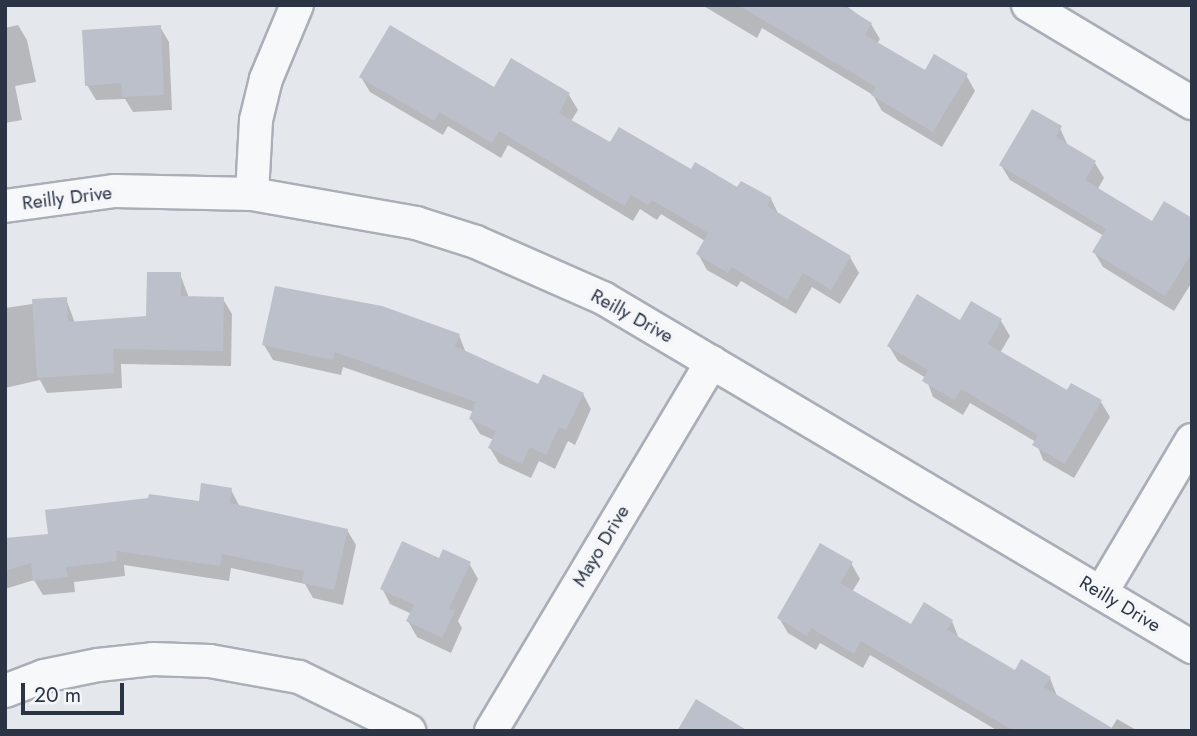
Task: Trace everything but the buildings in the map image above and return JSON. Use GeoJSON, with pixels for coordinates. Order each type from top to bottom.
{"type":"FeatureCollection","features":[{"type":"Feature","properties":{"kind":"street"},"geometry":{"type":"LineString","coordinates":[[252,194],[256,120],[266,79],[297,5]]}},
{"type":"Feature","properties":{"kind":"street"},"geometry":{"type":"LineString","coordinates":[[1028,5],[1192,103]]}},
{"type":"Feature","properties":{"kind":"street","name":"Reilly Drive"},"geometry":{"type":"LineString","coordinates":[[5,206],[115,191],[252,194],[416,223],[477,242],[603,298],[1192,647]]}},
{"type":"Feature","properties":{"kind":"street","name":"Mayo Drive"},"geometry":{"type":"LineString","coordinates":[[491,731],[712,362]]}},
{"type":"Feature","properties":{"kind":"street"},"geometry":{"type":"LineString","coordinates":[[1101,593],[1192,440]]}},
{"type":"Feature","properties":{"kind":"street"},"geometry":{"type":"LineString","coordinates":[[5,691],[44,676],[98,665],[210,660],[299,677],[409,731]]}}]}
